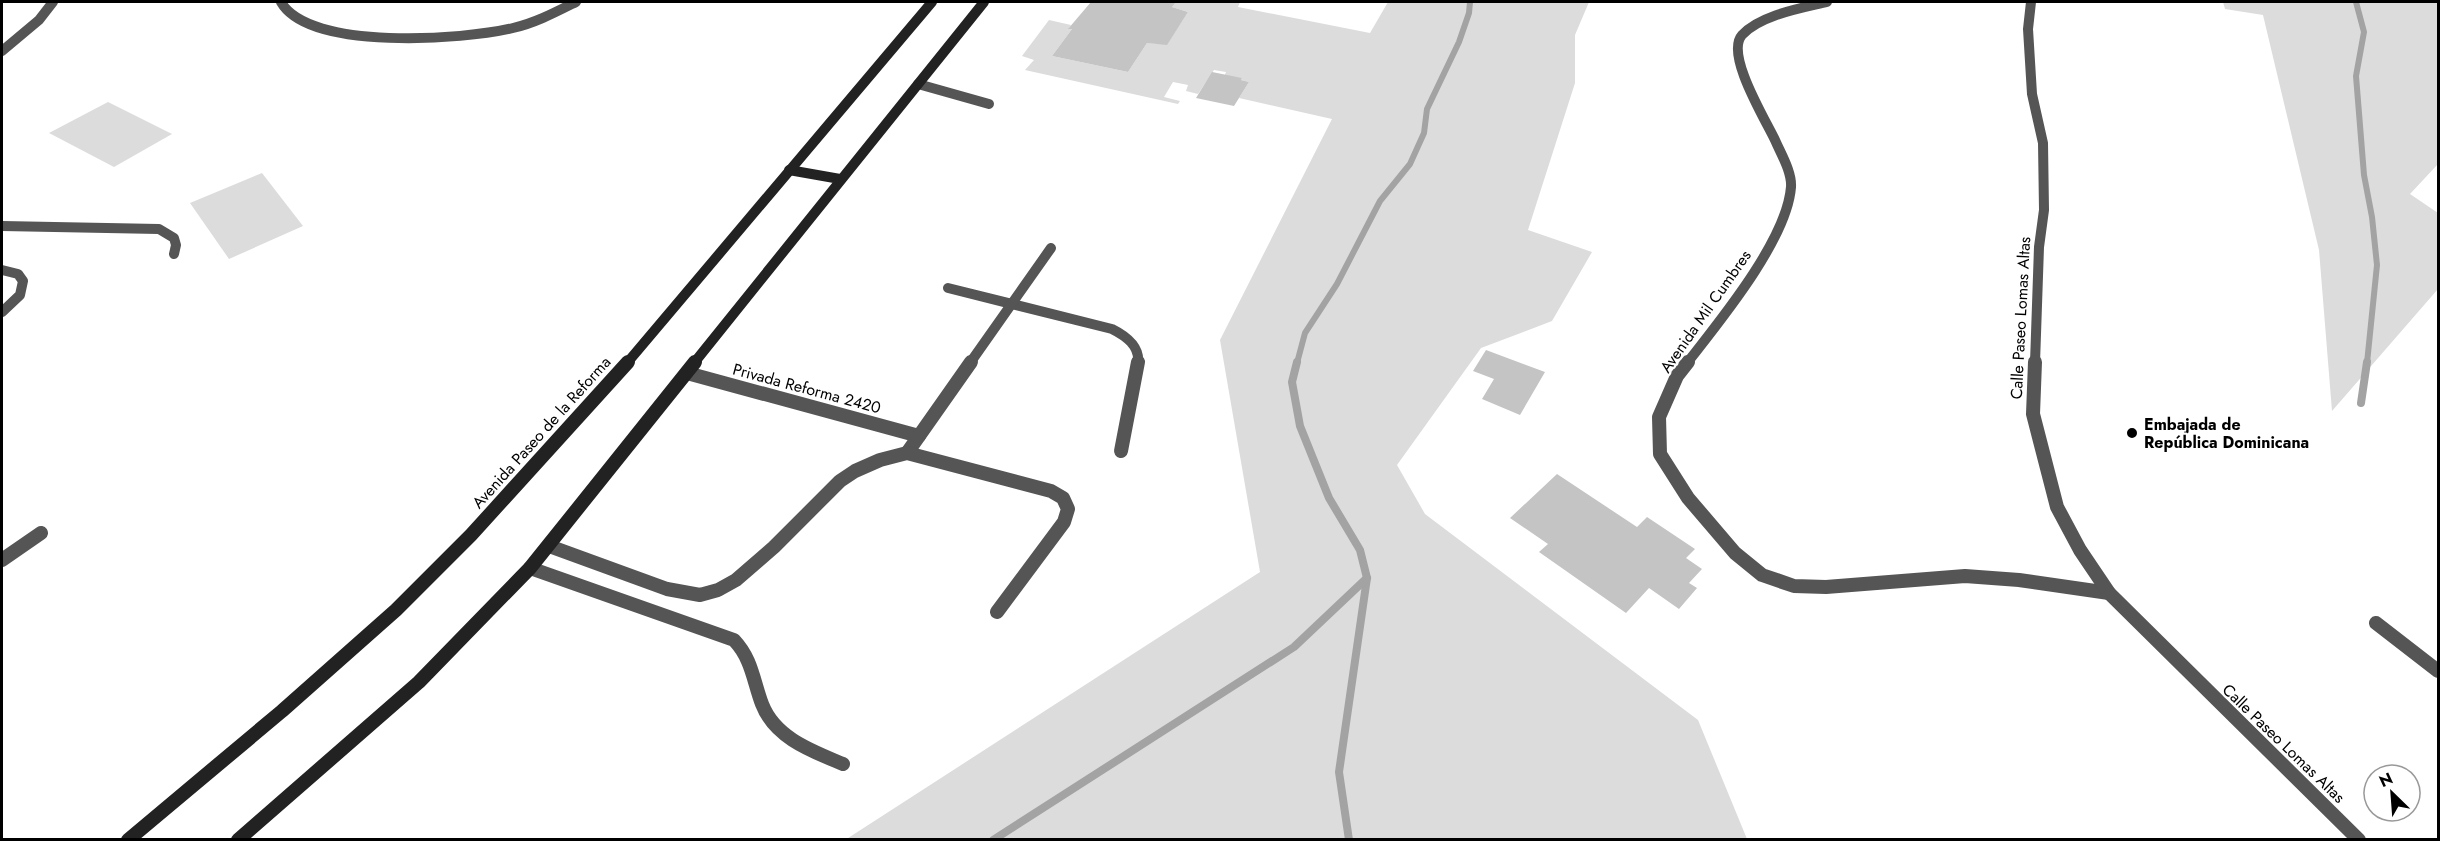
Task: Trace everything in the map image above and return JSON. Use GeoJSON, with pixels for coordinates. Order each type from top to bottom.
{"type":"FeatureCollection","features":[{"type":"Feature","properties":{"kind":"main road","name":"Avenida Paseo de la Reforma"},"geometry":{"type":"LineString","coordinates":[[128,840],[290,704],[396,610],[471,535],[624,367],[932,2]]}},
{"type":"Feature","properties":{"kind":"main road"},"geometry":{"type":"LineString","coordinates":[[238,840],[419,682],[530,568],[984,2]]}},
{"type":"Feature","properties":{"kind":"main road"},"geometry":{"type":"LineString","coordinates":[[789,170],[840,179]]}},
{"type":"Feature","properties":{"kind":"street"},"geometry":{"type":"LineString","coordinates":[[2,51],[39,20],[52,2]]}},
{"type":"Feature","properties":{"kind":"street"},"geometry":{"type":"LineString","coordinates":[[281,2],[288,13],[315,27],[358,34],[441,39],[513,28],[576,2]]}},
{"type":"Feature","properties":{"kind":"street","name":"Avenida Mil Cumbres"},"geometry":{"type":"LineString","coordinates":[[1827,2],[1780,14],[1760,23],[1742,35],[1737,46],[1739,65],[1784,159],[1791,185],[1787,208],[1763,257],[1732,305],[1677,376],[1659,417],[1660,454],[1688,498],[1735,553],[1762,575],[1794,586],[1826,587],[1965,576],[2019,580],[2109,593]]}},
{"type":"Feature","properties":{"kind":"street","name":"Calle Paseo Lomas Altas"},"geometry":{"type":"LineString","coordinates":[[2031,2],[2028,29],[2032,94],[2043,143],[2044,210],[2038,247],[2033,414],[2057,507],[2080,550],[2109,593],[2359,840]]}},
{"type":"Feature","properties":{"kind":"street"},"geometry":{"type":"LineString","coordinates":[[918,84],[989,104]]}},
{"type":"Feature","properties":{"kind":"street"},"geometry":{"type":"LineString","coordinates":[[2,226],[159,229],[173,236],[177,247],[174,254]]}},
{"type":"Feature","properties":{"kind":"street"},"geometry":{"type":"LineString","coordinates":[[907,453],[1051,248]]}},
{"type":"Feature","properties":{"kind":"street"},"geometry":{"type":"LineString","coordinates":[[2,270],[18,274],[22,281],[20,295],[2,312]]}},
{"type":"Feature","properties":{"kind":"street"},"geometry":{"type":"LineString","coordinates":[[948,288],[1112,329],[1126,336],[1136,346],[1139,359],[1121,451]]}},
{"type":"Feature","properties":{"kind":"street","name":"Privada Reforma 2420"},"geometry":{"type":"LineString","coordinates":[[687,373],[919,435]]}},
{"type":"Feature","properties":{"kind":"street"},"geometry":{"type":"LineString","coordinates":[[549,546],[678,593],[701,595],[725,588],[745,573],[840,481],[868,464],[907,453],[1051,491],[1063,498],[1068,509],[1064,522],[998,612]]}},
{"type":"Feature","properties":{"kind":"street"},"geometry":{"type":"LineString","coordinates":[[2,560],[41,533]]}},
{"type":"Feature","properties":{"kind":"street"},"geometry":{"type":"LineString","coordinates":[[530,568],[734,640],[745,650],[751,662],[763,705],[771,721],[783,733],[799,743],[843,764]]}},
{"type":"Feature","properties":{"kind":"street"},"geometry":{"type":"LineString","coordinates":[[2376,623],[2439,671]]}},
{"type":"Feature","properties":{"kind":"shaded area"},"geometry":{"type":"Polygon","coordinates":[[[1176,2],[1240,2],[1238,7],[1370,33],[1388,2],[1589,2],[1575,35],[1575,83],[1528,230],[1592,252],[1552,321],[1481,348],[1397,465],[1425,514],[1698,720],[1747,839],[845,840],[1260,572],[1220,340],[1332,119],[1239,98],[1249,82],[1241,80],[1242,78],[1224,77],[1226,72],[1214,70],[1198,94],[1186,91],[1188,85],[1173,82],[1164,97],[1180,101],[1178,104],[1025,70],[1034,60],[1022,56],[1049,20],[1071,25],[1069,28],[1072,29],[1052,56],[1128,72],[1147,43],[1167,44],[1188,12],[1172,7],[1176,2]]]}},
{"type":"Feature","properties":{"kind":"shaded area"},"geometry":{"type":"Polygon","coordinates":[[[2223,2],[2438,2],[2438,164],[2410,194],[2438,213],[2438,289],[2332,411],[2319,250],[2263,15],[2225,9],[2223,2]]]}},
{"type":"Feature","properties":{"kind":"shaded area"},"geometry":{"type":"Polygon","coordinates":[[[108,102],[172,134],[114,167],[49,133],[108,102]]]}},
{"type":"Feature","properties":{"kind":"shaded area"},"geometry":{"type":"Polygon","coordinates":[[[262,173],[303,226],[229,259],[190,203],[262,173]]]}},
{"type":"Feature","properties":{"kind":"building"},"geometry":{"type":"Polygon","coordinates":[[[1091,2],[1176,2],[1172,7],[1188,12],[1167,45],[1147,43],[1128,72],[1052,56],[1072,29],[1068,29],[1091,2]]]}},
{"type":"Feature","properties":{"kind":"building"},"geometry":{"type":"Polygon","coordinates":[[[1212,72],[1242,78],[1241,80],[1249,82],[1234,106],[1196,98],[1212,72]]]}},
{"type":"Feature","properties":{"kind":"building"},"geometry":{"type":"Polygon","coordinates":[[[1486,350],[1545,372],[1520,415],[1482,399],[1494,379],[1473,371],[1486,350]]]}},
{"type":"Feature","properties":{"kind":"building"},"geometry":{"type":"Polygon","coordinates":[[[1557,474],[1637,527],[1647,517],[1695,549],[1686,558],[1702,569],[1689,583],[1697,588],[1679,609],[1649,588],[1626,613],[1539,552],[1548,544],[1510,518],[1557,474]]]}},
{"type":"Feature","properties":{"kind":"waterway"},"geometry":{"type":"LineString","coordinates":[[1297,363],[1305,333],[1337,284],[1380,201],[1410,164],[1424,133],[1427,109],[1459,42],[1469,13],[1470,2]]}},
{"type":"Feature","properties":{"kind":"waterway"},"geometry":{"type":"LineString","coordinates":[[2356,2],[2364,32],[2356,76],[2364,175],[2372,217],[2377,265],[2367,363]]}},
{"type":"Feature","properties":{"kind":"waterway"},"geometry":{"type":"LineString","coordinates":[[1297,362],[1292,382],[1300,426],[1329,498],[1360,550],[1367,578]]}},
{"type":"Feature","properties":{"kind":"waterway"},"geometry":{"type":"LineString","coordinates":[[2361,403],[2367,362]]}},
{"type":"Feature","properties":{"kind":"waterway"},"geometry":{"type":"LineString","coordinates":[[993,840],[1294,647],[1367,578]]}},
{"type":"Feature","properties":{"kind":"waterway"},"geometry":{"type":"LineString","coordinates":[[1349,840],[1339,772],[1367,578]]}},
{"type":"Feature","properties":{"kind":"place","name":"Embajada de República Dominicana"},"geometry":{"type":"Point","coordinates":[2132,433]}}]}
